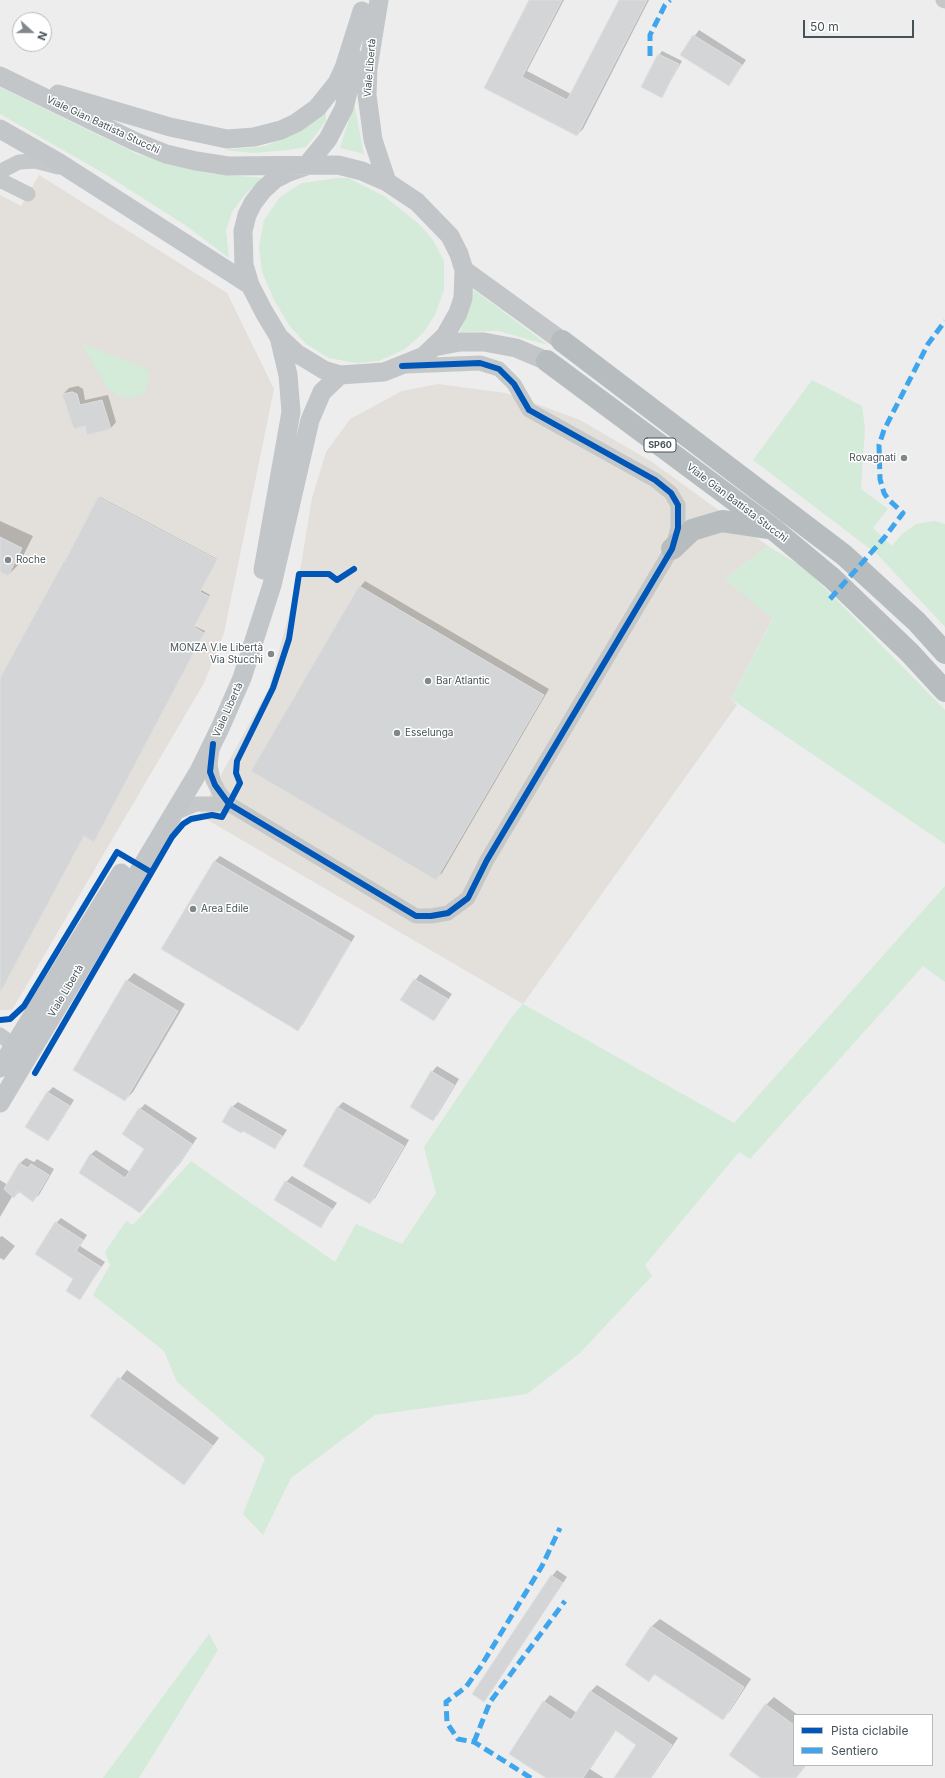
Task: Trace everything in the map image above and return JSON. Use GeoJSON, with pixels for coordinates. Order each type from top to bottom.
{"type":"FeatureCollection","features":[{"type":"Feature","properties":{"kind":"highway","name":"SP60"},"geometry":{"type":"LineString","coordinates":[[562,341],[844,555],[916,622],[945,653]]}},
{"type":"Feature","properties":{"kind":"highway","name":"Viale Gian Battista Stucchi"},"geometry":{"type":"LineString","coordinates":[[547,361],[772,529],[832,578],[910,653],[945,691]]}},
{"type":"Feature","properties":{"kind":"highway"},"geometry":{"type":"LineString","coordinates":[[672,549],[692,530],[722,520],[772,529]]}},
{"type":"Feature","properties":{"kind":"main road","name":"Viale Libertà"},"geometry":{"type":"LineString","coordinates":[[379,0],[368,68],[367,95],[373,140],[387,182]]}},
{"type":"Feature","properties":{"kind":"main road","name":"Viale Libertà"},"geometry":{"type":"LineString","coordinates":[[306,166],[328,139],[344,108],[356,63],[363,6]]}},
{"type":"Feature","properties":{"kind":"main road"},"geometry":{"type":"LineString","coordinates":[[3,78],[170,127],[228,139],[254,137],[281,130],[296,123],[317,108],[337,83],[344,68],[363,6]]}},
{"type":"Feature","properties":{"kind":"main road","name":"Viale Gian Battista Stucchi"},"geometry":{"type":"LineString","coordinates":[[3,78],[134,141],[166,154],[228,166],[338,165],[353,168],[387,182],[417,202],[450,236],[459,254],[464,270],[463,298],[458,312],[445,336],[424,356],[384,372],[340,375],[324,370],[309,362],[296,353],[279,337],[250,285],[244,265],[243,246],[245,226],[253,203],[263,190],[275,179],[288,172],[306,166]]}},
{"type":"Feature","properties":{"kind":"main road"},"geometry":{"type":"LineString","coordinates":[[0,129],[71,171],[250,285]]}},
{"type":"Feature","properties":{"kind":"main road","name":"SP60"},"geometry":{"type":"LineString","coordinates":[[464,270],[562,341]]}},
{"type":"Feature","properties":{"kind":"main road","name":"Viale Libertà"},"geometry":{"type":"LineString","coordinates":[[0,1068],[7,1040],[198,748],[233,667],[259,586],[290,425],[291,394],[279,337]]}},
{"type":"Feature","properties":{"kind":"main road","name":"Viale Gian Battista Stucchi"},"geometry":{"type":"LineString","coordinates":[[434,347],[460,342],[484,342],[516,348],[547,361]]}},
{"type":"Feature","properties":{"kind":"main road","name":"Viale Libertà"},"geometry":{"type":"LineString","coordinates":[[0,1103],[212,744],[242,678],[262,619],[279,557],[310,420],[322,392],[340,375]]}},
{"type":"Feature","properties":{"kind":"street"},"geometry":{"type":"LineString","coordinates":[[0,174],[5,169],[19,162],[35,161],[71,171]]}},
{"type":"Feature","properties":{"kind":"street"},"geometry":{"type":"LineString","coordinates":[[0,180],[28,194]]}},
{"type":"Feature","properties":{"kind":"street"},"geometry":{"type":"LineString","coordinates":[[212,744],[210,772],[215,785],[229,804],[416,916],[431,916],[448,913],[468,898],[487,860],[672,549],[678,528],[678,505],[671,493],[655,480],[529,410],[514,384],[498,369],[480,363],[402,366]]}},
{"type":"Feature","properties":{"kind":"street"},"geometry":{"type":"LineString","coordinates":[[172,814],[196,804],[229,804]]}},
{"type":"Feature","properties":{"kind":"shaded area"},"geometry":{"type":"Polygon","coordinates":[[[39,175],[227,293],[274,389],[224,633],[204,683],[12,1010],[0,1010],[0,195],[21,206],[39,175]]]}},
{"type":"Feature","properties":{"kind":"shaded area"},"geometry":{"type":"Polygon","coordinates":[[[438,384],[506,393],[580,420],[652,462],[768,546],[725,579],[773,618],[731,699],[737,705],[523,1004],[199,815],[269,688],[299,577],[312,498],[326,452],[350,419],[402,391],[438,384]]]}},
{"type":"Feature","properties":{"kind":"green space"},"geometry":{"type":"Polygon","coordinates":[[[0,87],[137,154],[206,173],[262,178],[243,197],[232,212],[226,231],[229,258],[185,225],[105,174],[0,114],[0,87]]]}},
{"type":"Feature","properties":{"kind":"green space"},"geometry":{"type":"Polygon","coordinates":[[[354,103],[364,154],[340,148],[354,103]]]}},
{"type":"Feature","properties":{"kind":"green space"},"geometry":{"type":"Polygon","coordinates":[[[326,112],[326,121],[306,147],[253,153],[223,150],[266,146],[305,127],[326,112]]]}},
{"type":"Feature","properties":{"kind":"green space"},"geometry":{"type":"Polygon","coordinates":[[[348,178],[384,196],[420,225],[433,240],[444,261],[444,290],[435,315],[423,333],[405,349],[379,361],[356,363],[329,358],[306,344],[289,325],[274,300],[262,272],[259,247],[264,220],[280,197],[302,183],[348,178]]]}},
{"type":"Feature","properties":{"kind":"green space"},"geometry":{"type":"Polygon","coordinates":[[[474,290],[548,345],[499,331],[460,332],[474,290]]]}},
{"type":"Feature","properties":{"kind":"green space"},"geometry":{"type":"Polygon","coordinates":[[[81,343],[145,368],[149,374],[148,384],[143,394],[133,398],[118,396],[107,387],[81,343]]]}},
{"type":"Feature","properties":{"kind":"green space"},"geometry":{"type":"Polygon","coordinates":[[[812,380],[862,406],[865,428],[861,489],[888,509],[873,528],[892,546],[902,534],[916,524],[935,521],[945,524],[945,627],[878,555],[753,460],[812,380]]]}},
{"type":"Feature","properties":{"kind":"green space"},"geometry":{"type":"Polygon","coordinates":[[[768,546],[806,569],[945,710],[945,844],[731,699],[773,619],[725,579],[768,546]]]}},
{"type":"Feature","properties":{"kind":"green space"},"geometry":{"type":"Polygon","coordinates":[[[945,886],[945,982],[923,966],[750,1159],[739,1152],[645,1265],[652,1276],[580,1353],[527,1394],[375,1415],[291,1478],[263,1535],[243,1514],[265,1458],[177,1382],[164,1351],[93,1295],[110,1265],[105,1252],[126,1221],[133,1225],[191,1161],[335,1262],[356,1224],[402,1244],[436,1193],[424,1147],[511,1018],[523,1004],[734,1123],[945,886]]]}},
{"type":"Feature","properties":{"kind":"green space"},"geometry":{"type":"Polygon","coordinates":[[[209,1634],[218,1650],[139,1778],[103,1778],[209,1634]]]}},
{"type":"Feature","properties":{"kind":"building"},"geometry":{"type":"Polygon","coordinates":[[[529,0],[562,0],[522,77],[567,100],[619,0],[647,0],[577,136],[484,88],[529,0]]]}},
{"type":"Feature","properties":{"kind":"building"},"geometry":{"type":"Polygon","coordinates":[[[693,35],[742,65],[729,86],[680,55],[693,35]]]}},
{"type":"Feature","properties":{"kind":"building"},"geometry":{"type":"Polygon","coordinates":[[[658,54],[679,64],[662,98],[641,87],[658,54]]]}},
{"type":"Feature","properties":{"kind":"building"},"geometry":{"type":"Polygon","coordinates":[[[72,392],[77,394],[80,405],[102,400],[111,429],[87,435],[85,426],[74,429],[62,394],[72,392]]]}},
{"type":"Feature","properties":{"kind":"building"},"geometry":{"type":"Polygon","coordinates":[[[98,497],[217,560],[200,592],[210,597],[194,627],[204,633],[94,842],[84,836],[0,993],[0,678],[65,561],[98,497]]]}},
{"type":"Feature","properties":{"kind":"building","name":"Roche"},"geometry":{"type":"Polygon","coordinates":[[[0,537],[22,548],[8,576],[0,572],[0,537]]]}},
{"type":"Feature","properties":{"kind":"building","name":"Esselunga"},"geometry":{"type":"Polygon","coordinates":[[[359,586],[544,695],[436,880],[251,771],[359,586]]]}},
{"type":"Feature","properties":{"kind":"building"},"geometry":{"type":"Polygon","coordinates":[[[214,861],[351,942],[298,1031],[161,949],[214,861]]]}},
{"type":"Feature","properties":{"kind":"building"},"geometry":{"type":"Polygon","coordinates":[[[414,979],[448,999],[434,1021],[400,1000],[414,979]]]}},
{"type":"Feature","properties":{"kind":"building"},"geometry":{"type":"Polygon","coordinates":[[[126,980],[178,1011],[125,1101],[73,1070],[126,980]]]}},
{"type":"Feature","properties":{"kind":"building"},"geometry":{"type":"Polygon","coordinates":[[[431,1071],[454,1085],[433,1121],[410,1107],[431,1071]]]}},
{"type":"Feature","properties":{"kind":"building"},"geometry":{"type":"Polygon","coordinates":[[[47,1092],[70,1106],[48,1141],[25,1127],[47,1092]]]}},
{"type":"Feature","properties":{"kind":"building"},"geometry":{"type":"Polygon","coordinates":[[[231,1106],[282,1136],[275,1149],[243,1131],[241,1133],[222,1122],[231,1106]]]}},
{"type":"Feature","properties":{"kind":"building"},"geometry":{"type":"Polygon","coordinates":[[[337,1107],[404,1146],[370,1204],[303,1166],[337,1107]]]}},
{"type":"Feature","properties":{"kind":"building"},"geometry":{"type":"Polygon","coordinates":[[[139,1108],[192,1144],[174,1170],[140,1213],[79,1173],[90,1154],[125,1178],[144,1149],[122,1134],[139,1108]]]}},
{"type":"Feature","properties":{"kind":"building"},"geometry":{"type":"Polygon","coordinates":[[[19,1163],[28,1168],[31,1164],[49,1175],[33,1202],[18,1191],[14,1198],[4,1189],[19,1163]]]}},
{"type":"Feature","properties":{"kind":"building"},"geometry":{"type":"Polygon","coordinates":[[[285,1181],[332,1209],[321,1228],[274,1200],[285,1181]]]}},
{"type":"Feature","properties":{"kind":"building"},"geometry":{"type":"Polygon","coordinates":[[[55,1222],[83,1240],[76,1251],[101,1267],[80,1300],[66,1291],[73,1279],[35,1254],[55,1222]]]}},
{"type":"Feature","properties":{"kind":"building"},"geometry":{"type":"Polygon","coordinates":[[[118,1377],[213,1446],[184,1485],[90,1416],[118,1377]]]}},
{"type":"Feature","properties":{"kind":"building"},"geometry":{"type":"Polygon","coordinates":[[[551,1575],[563,1583],[484,1702],[472,1694],[551,1575]]]}},
{"type":"Feature","properties":{"kind":"building"},"geometry":{"type":"Polygon","coordinates":[[[651,1626],[744,1687],[723,1720],[654,1674],[649,1682],[625,1665],[651,1626]]]}},
{"type":"Feature","properties":{"kind":"building"},"geometry":{"type":"Polygon","coordinates":[[[590,1691],[672,1745],[650,1778],[614,1778],[636,1745],[615,1730],[583,1778],[546,1778],[509,1754],[543,1701],[571,1720],[590,1691]]]}},
{"type":"Feature","properties":{"kind":"building"},"geometry":{"type":"Polygon","coordinates":[[[765,1704],[793,1724],[793,1766],[804,1766],[795,1778],[761,1778],[729,1755],[765,1704]]]}},
{"type":"Feature","properties":{"kind":"marked path"},"geometry":{"type":"LineString","coordinates":[[650,56],[650,35],[665,5],[670,0]]}},
{"type":"Feature","properties":{"kind":"marked path"},"geometry":{"type":"LineString","coordinates":[[830,599],[884,538],[903,513],[888,499],[884,493],[880,479],[879,445],[884,430],[928,344],[945,321]]}},
{"type":"Feature","properties":{"kind":"marked path"},"geometry":{"type":"LineString","coordinates":[[531,1778],[474,1742],[458,1739],[447,1723],[446,1702],[466,1687],[481,1666],[542,1566],[560,1528]]}},
{"type":"Feature","properties":{"kind":"marked path"},"geometry":{"type":"LineString","coordinates":[[474,1742],[490,1702],[565,1601]]}},
{"type":"Feature","properties":{"kind":"cycle path"},"geometry":{"type":"LineString","coordinates":[[213,744],[210,772],[215,785],[229,804],[416,916],[431,916],[448,913],[468,898],[487,860],[672,549],[678,528],[678,505],[671,493],[655,480],[529,410],[514,384],[499,369],[480,363],[402,366]]}},
{"type":"Feature","properties":{"kind":"cycle path"},"geometry":{"type":"LineString","coordinates":[[35,1073],[172,837],[183,824],[191,819],[212,815],[222,817],[229,804],[240,783],[236,773],[237,761],[273,688],[289,639],[299,574],[329,574],[337,580],[354,569]]}},
{"type":"Feature","properties":{"kind":"cycle path"},"geometry":{"type":"LineString","coordinates":[[0,1020],[10,1019],[24,1006],[117,852],[151,872]]}},
{"type":"Feature","properties":{"kind":"place","name":"Rovagnati"},"geometry":{"type":"Point","coordinates":[904,458]}},
{"type":"Feature","properties":{"kind":"place","name":"Roche"},"geometry":{"type":"Point","coordinates":[8,560]}},
{"type":"Feature","properties":{"kind":"place","name":"MONZA V.le Libertà Via Stucchi"},"geometry":{"type":"Point","coordinates":[271,654]}},
{"type":"Feature","properties":{"kind":"place","name":"Bar Atlantic"},"geometry":{"type":"Point","coordinates":[428,681]}},
{"type":"Feature","properties":{"kind":"place","name":"Esselunga"},"geometry":{"type":"Point","coordinates":[397,733]}},
{"type":"Feature","properties":{"kind":"place","name":"Area Edile"},"geometry":{"type":"Point","coordinates":[193,909]}}]}
